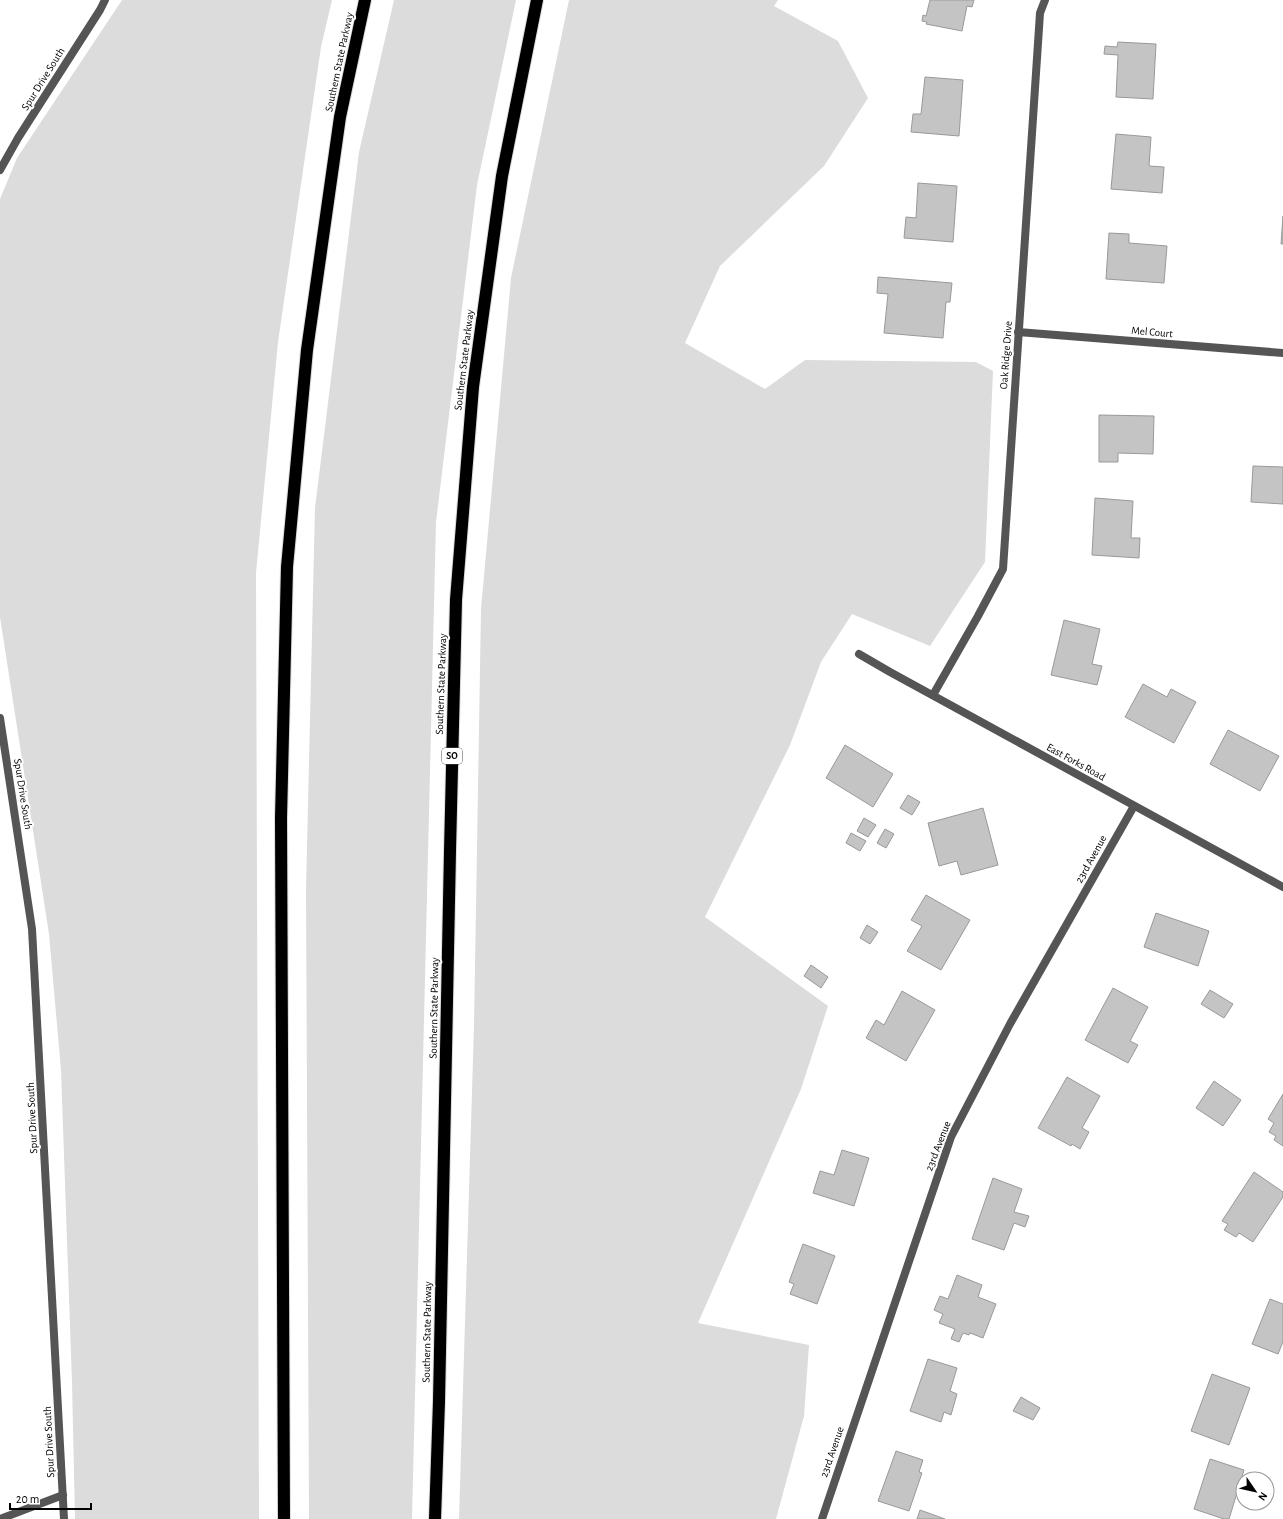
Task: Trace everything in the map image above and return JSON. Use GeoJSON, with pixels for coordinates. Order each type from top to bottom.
{"type":"FeatureCollection","features":[{"type":"Feature","properties":{"kind":"highway","name":"Southern State Parkway"},"geometry":{"type":"LineString","coordinates":[[284,1519],[281,818],[287,568],[307,350],[340,117],[365,0]]}},
{"type":"Feature","properties":{"kind":"highway","name":"Southern State Parkway"},"geometry":{"type":"LineString","coordinates":[[435,1519],[439,1401],[449,859],[456,600],[475,372],[502,176],[537,0]]}},
{"type":"Feature","properties":{"kind":"street","name":"Spur Drive South"},"geometry":{"type":"LineString","coordinates":[[0,170],[105,0]]}},
{"type":"Feature","properties":{"kind":"street","name":"Oak Ridge Drive"},"geometry":{"type":"LineString","coordinates":[[933,695],[1003,569],[1040,13],[1045,0]]}},
{"type":"Feature","properties":{"kind":"street","name":"Mel Court"},"geometry":{"type":"LineString","coordinates":[[1018,332],[1283,353]]}},
{"type":"Feature","properties":{"kind":"street","name":"East Forks Road"},"geometry":{"type":"LineString","coordinates":[[859,654],[1283,887]]}},
{"type":"Feature","properties":{"kind":"street","name":"Spur Drive South"},"geometry":{"type":"LineString","coordinates":[[0,718],[32,930],[64,1519]]}},
{"type":"Feature","properties":{"kind":"street","name":"23rd Avenue"},"geometry":{"type":"LineString","coordinates":[[822,1519],[951,1137],[1010,1024],[1134,806]]}},
{"type":"Feature","properties":{"kind":"street"},"geometry":{"type":"LineString","coordinates":[[0,1519],[63,1495]]}},
{"type":"Feature","properties":{"kind":"shaded area"},"geometry":{"type":"Polygon","coordinates":[[[122,0],[332,0],[321,47],[278,342],[256,573],[259,1519],[75,1519],[72,1382],[61,1070],[49,934],[0,617],[0,199],[17,158],[122,0]]]}},
{"type":"Feature","properties":{"kind":"shaded area"},"geometry":{"type":"Polygon","coordinates":[[[394,0],[516,0],[477,185],[436,522],[412,1519],[309,1519],[306,889],[315,508],[359,152],[394,0]]]}},
{"type":"Feature","properties":{"kind":"shaded area"},"geometry":{"type":"Polygon","coordinates":[[[569,0],[778,0],[774,6],[838,41],[868,98],[824,166],[720,266],[685,343],[765,389],[805,360],[976,362],[993,371],[985,562],[930,646],[852,614],[821,662],[790,745],[705,917],[828,1006],[801,1089],[698,1323],[809,1345],[804,1416],[776,1519],[459,1519],[474,1026],[481,609],[511,278],[569,0]]]}},
{"type":"Feature","properties":{"kind":"building"},"geometry":{"type":"Polygon","coordinates":[[[930,0],[974,0],[972,7],[967,6],[962,31],[926,24],[927,22],[922,21],[923,15],[926,16],[930,0]]]}},
{"type":"Feature","properties":{"kind":"building"},"geometry":{"type":"Polygon","coordinates":[[[1118,42],[1156,44],[1153,99],[1116,97],[1118,55],[1104,54],[1105,46],[1117,47],[1118,42]]]}},
{"type":"Feature","properties":{"kind":"building"},"geometry":{"type":"Polygon","coordinates":[[[925,77],[963,80],[959,136],[911,132],[913,114],[921,114],[925,77]]]}},
{"type":"Feature","properties":{"kind":"building"},"geometry":{"type":"Polygon","coordinates":[[[1116,134],[1151,137],[1149,166],[1164,167],[1162,193],[1111,189],[1116,134]]]}},
{"type":"Feature","properties":{"kind":"building"},"geometry":{"type":"Polygon","coordinates":[[[918,183],[957,186],[953,242],[904,238],[906,217],[916,218],[918,183]]]}},
{"type":"Feature","properties":{"kind":"building"},"geometry":{"type":"Polygon","coordinates":[[[1283,216],[1283,244],[1281,244],[1283,216]]]}},
{"type":"Feature","properties":{"kind":"building"},"geometry":{"type":"Polygon","coordinates":[[[1109,233],[1129,234],[1129,243],[1167,246],[1164,283],[1106,279],[1109,233]]]}},
{"type":"Feature","properties":{"kind":"building"},"geometry":{"type":"Polygon","coordinates":[[[878,277],[952,283],[950,302],[946,302],[943,338],[884,333],[888,294],[877,293],[878,277]]]}},
{"type":"Feature","properties":{"kind":"building"},"geometry":{"type":"Polygon","coordinates":[[[1099,415],[1154,416],[1153,454],[1118,453],[1118,462],[1099,462],[1099,415]]]}},
{"type":"Feature","properties":{"kind":"building"},"geometry":{"type":"Polygon","coordinates":[[[1253,466],[1283,467],[1283,504],[1251,502],[1253,466]]]}},
{"type":"Feature","properties":{"kind":"building"},"geometry":{"type":"Polygon","coordinates":[[[1095,498],[1133,501],[1131,538],[1140,538],[1139,558],[1092,555],[1095,498]]]}},
{"type":"Feature","properties":{"kind":"building"},"geometry":{"type":"Polygon","coordinates":[[[1064,620],[1100,629],[1092,664],[1102,666],[1097,685],[1051,675],[1064,620]]]}},
{"type":"Feature","properties":{"kind":"building"},"geometry":{"type":"Polygon","coordinates":[[[1143,684],[1167,697],[1171,689],[1196,702],[1174,743],[1125,717],[1143,684]]]}},
{"type":"Feature","properties":{"kind":"building"},"geometry":{"type":"Polygon","coordinates":[[[1228,730],[1279,756],[1260,791],[1210,764],[1228,730]]]}},
{"type":"Feature","properties":{"kind":"building"},"geometry":{"type":"Polygon","coordinates":[[[845,745],[893,774],[873,807],[826,778],[845,745]]]}},
{"type":"Feature","properties":{"kind":"building"},"geometry":{"type":"Polygon","coordinates":[[[908,795],[920,802],[912,815],[900,808],[908,795]]]}},
{"type":"Feature","properties":{"kind":"building"},"geometry":{"type":"Polygon","coordinates":[[[983,808],[998,865],[961,875],[957,861],[939,866],[928,823],[983,808]]]}},
{"type":"Feature","properties":{"kind":"building"},"geometry":{"type":"Polygon","coordinates":[[[864,818],[876,825],[868,837],[857,831],[864,818]]]}},
{"type":"Feature","properties":{"kind":"building"},"geometry":{"type":"Polygon","coordinates":[[[885,829],[894,834],[886,848],[877,843],[885,829]]]}},
{"type":"Feature","properties":{"kind":"building"},"geometry":{"type":"Polygon","coordinates":[[[851,833],[866,841],[860,851],[846,843],[851,833]]]}},
{"type":"Feature","properties":{"kind":"building"},"geometry":{"type":"Polygon","coordinates":[[[926,895],[970,920],[941,970],[907,951],[922,926],[911,920],[926,895]]]}},
{"type":"Feature","properties":{"kind":"building"},"geometry":{"type":"Polygon","coordinates":[[[1156,913],[1209,931],[1198,966],[1144,947],[1156,913]]]}},
{"type":"Feature","properties":{"kind":"building"},"geometry":{"type":"Polygon","coordinates":[[[867,925],[878,932],[870,944],[860,938],[867,925]]]}},
{"type":"Feature","properties":{"kind":"building"},"geometry":{"type":"Polygon","coordinates":[[[811,965],[828,977],[821,988],[804,976],[811,965]]]}},
{"type":"Feature","properties":{"kind":"building"},"geometry":{"type":"Polygon","coordinates":[[[1113,988],[1148,1007],[1130,1041],[1138,1045],[1128,1063],[1085,1040],[1113,988]]]}},
{"type":"Feature","properties":{"kind":"building"},"geometry":{"type":"Polygon","coordinates":[[[1210,990],[1233,1004],[1224,1018],[1201,1004],[1210,990]]]}},
{"type":"Feature","properties":{"kind":"building"},"geometry":{"type":"Polygon","coordinates":[[[902,991],[935,1010],[906,1061],[866,1038],[876,1020],[884,1025],[902,991]]]}},
{"type":"Feature","properties":{"kind":"building"},"geometry":{"type":"Polygon","coordinates":[[[1067,1077],[1100,1096],[1082,1128],[1089,1132],[1080,1149],[1072,1144],[1071,1146],[1038,1128],[1067,1077]]]}},
{"type":"Feature","properties":{"kind":"building"},"geometry":{"type":"Polygon","coordinates":[[[1214,1081],[1241,1100],[1223,1126],[1196,1108],[1214,1081]]]}},
{"type":"Feature","properties":{"kind":"building"},"geometry":{"type":"Polygon","coordinates":[[[1283,1094],[1283,1146],[1274,1140],[1276,1136],[1269,1132],[1274,1123],[1268,1119],[1283,1094]]]}},
{"type":"Feature","properties":{"kind":"building"},"geometry":{"type":"Polygon","coordinates":[[[842,1150],[869,1158],[854,1206],[813,1193],[820,1171],[834,1175],[842,1150]]]}},
{"type":"Feature","properties":{"kind":"building"},"geometry":{"type":"Polygon","coordinates":[[[1254,1172],[1283,1192],[1283,1197],[1253,1242],[1239,1233],[1236,1237],[1224,1230],[1228,1224],[1222,1221],[1254,1172]]]}},
{"type":"Feature","properties":{"kind":"building"},"geometry":{"type":"Polygon","coordinates":[[[993,1178],[1022,1189],[1014,1212],[1029,1216],[1025,1227],[1014,1223],[1004,1250],[972,1239],[993,1178]]]}},
{"type":"Feature","properties":{"kind":"building"},"geometry":{"type":"Polygon","coordinates":[[[803,1244],[835,1256],[817,1304],[790,1294],[794,1284],[789,1282],[803,1244]]]}},
{"type":"Feature","properties":{"kind":"building"},"geometry":{"type":"Polygon","coordinates":[[[957,1275],[982,1285],[978,1297],[996,1304],[983,1338],[970,1333],[969,1335],[963,1333],[959,1342],[951,1339],[955,1329],[939,1323],[943,1314],[934,1310],[940,1296],[948,1299],[957,1275]]]}},
{"type":"Feature","properties":{"kind":"building"},"geometry":{"type":"Polygon","coordinates":[[[1270,1299],[1283,1304],[1283,1342],[1278,1354],[1252,1344],[1270,1299]]]}},
{"type":"Feature","properties":{"kind":"building"},"geometry":{"type":"Polygon","coordinates":[[[928,1359],[957,1368],[950,1391],[957,1394],[951,1415],[944,1412],[941,1422],[910,1411],[928,1359]]]}},
{"type":"Feature","properties":{"kind":"building"},"geometry":{"type":"Polygon","coordinates":[[[1212,1374],[1250,1388],[1229,1445],[1191,1431],[1212,1374]]]}},
{"type":"Feature","properties":{"kind":"building"},"geometry":{"type":"Polygon","coordinates":[[[1021,1397],[1040,1408],[1033,1420],[1013,1411],[1021,1397]]]}},
{"type":"Feature","properties":{"kind":"building"},"geometry":{"type":"Polygon","coordinates":[[[896,1451],[923,1460],[919,1472],[922,1473],[909,1511],[878,1501],[896,1451]]]}},
{"type":"Feature","properties":{"kind":"building"},"geometry":{"type":"Polygon","coordinates":[[[1210,1459],[1244,1470],[1235,1471],[1235,1499],[1229,1519],[1224,1519],[1194,1509],[1210,1459]]]}},
{"type":"Feature","properties":{"kind":"building"},"geometry":{"type":"Polygon","coordinates":[[[920,1510],[945,1519],[917,1519],[920,1510]]]}}]}
